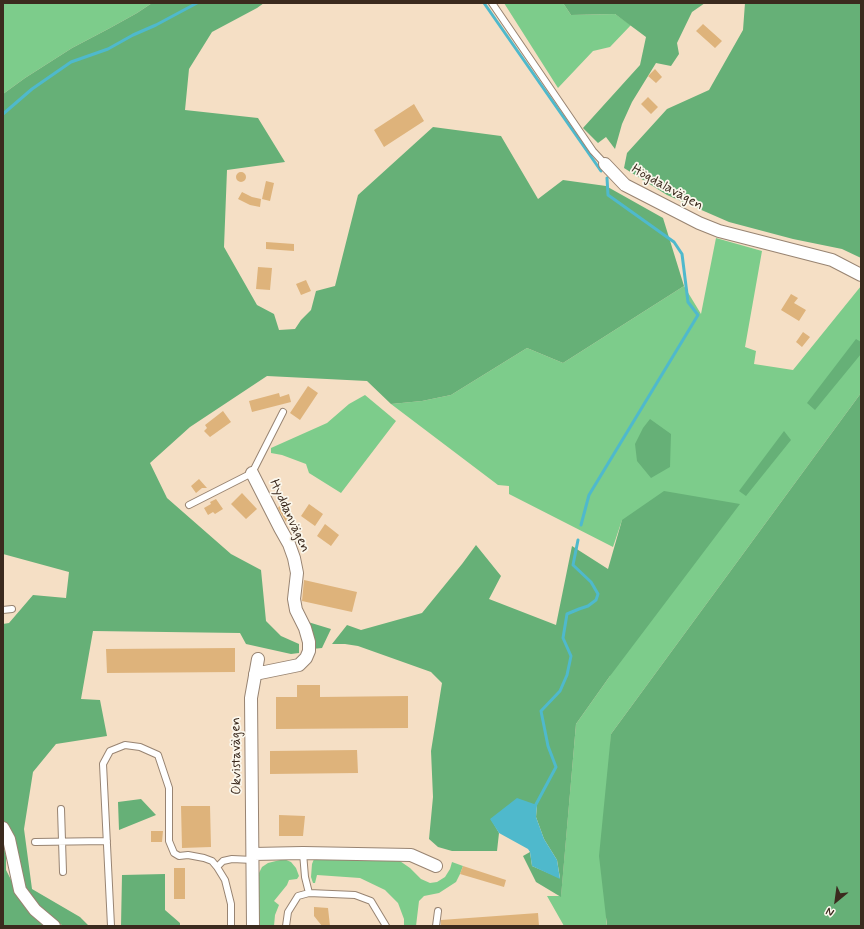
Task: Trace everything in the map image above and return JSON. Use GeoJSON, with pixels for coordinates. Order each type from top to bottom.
{"type":"FeatureCollection","features":[{"type":"Feature","properties":{"kind":"street","name":"Högdalavägen"},"geometry":{"type":"LineString","coordinates":[[605,164],[625,185],[719,232],[832,260],[861,275]]}},
{"type":"Feature","properties":{"kind":"street","name":"Hyddanvägen"},"geometry":{"type":"LineString","coordinates":[[252,473],[289,544],[294,558],[297,573],[294,599],[296,610],[305,628],[309,642],[309,651],[306,658],[299,665],[255,674]]}},
{"type":"Feature","properties":{"kind":"street","name":"Okvistavägen"},"geometry":{"type":"LineString","coordinates":[[253,926],[251,698],[258,659]]}},
{"type":"Feature","properties":{"kind":"street"},"geometry":{"type":"LineString","coordinates":[[3,828],[9,839],[20,890],[35,910],[54,926]]}},
{"type":"Feature","properties":{"kind":"street"},"geometry":{"type":"LineString","coordinates":[[253,857],[303,853],[411,855],[436,866]]}},
{"type":"Feature","properties":{"kind":"lane","name":"Högdalavägen"},"geometry":{"type":"LineString","coordinates":[[492,3],[593,151],[605,164]]}},
{"type":"Feature","properties":{"kind":"lane","name":"Hyddanvägen"},"geometry":{"type":"LineString","coordinates":[[189,505],[252,473],[283,412]]}},
{"type":"Feature","properties":{"kind":"lane"},"geometry":{"type":"LineString","coordinates":[[3,610],[12,609]]}},
{"type":"Feature","properties":{"kind":"lane"},"geometry":{"type":"LineString","coordinates":[[111,926],[103,764],[110,751],[125,745],[140,747],[158,755],[169,788],[169,841],[174,853],[179,856],[188,855],[204,858],[212,861],[217,867],[225,880],[231,904],[231,926]]}},
{"type":"Feature","properties":{"kind":"lane"},"geometry":{"type":"LineString","coordinates":[[60,809],[63,872]]}},
{"type":"Feature","properties":{"kind":"lane"},"geometry":{"type":"LineString","coordinates":[[36,842],[107,841]]}},
{"type":"Feature","properties":{"kind":"lane"},"geometry":{"type":"LineString","coordinates":[[303,853],[305,877],[309,893]]}},
{"type":"Feature","properties":{"kind":"lane"},"geometry":{"type":"LineString","coordinates":[[217,867],[223,862],[232,859],[253,857]]}},
{"type":"Feature","properties":{"kind":"lane"},"geometry":{"type":"LineString","coordinates":[[286,926],[288,912],[298,896],[309,893],[355,895],[371,901],[386,926]]}},
{"type":"Feature","properties":{"kind":"lane"},"geometry":{"type":"LineString","coordinates":[[436,926],[438,911]]}},
{"type":"Feature","properties":{"kind":"green space"},"geometry":{"type":"Polygon","coordinates":[[[3,3],[152,3],[137,13],[72,48],[3,94],[3,3]]]}},
{"type":"Feature","properties":{"kind":"green space"},"geometry":{"type":"Polygon","coordinates":[[[152,3],[264,3],[212,32],[189,69],[185,110],[258,118],[285,162],[227,170],[224,247],[257,305],[274,314],[279,330],[295,329],[301,320],[311,310],[316,291],[335,286],[358,195],[433,127],[501,136],[538,199],[563,180],[606,186],[663,218],[684,286],[563,363],[527,348],[451,395],[422,401],[391,404],[367,381],[267,376],[190,427],[150,463],[167,498],[231,554],[261,570],[266,621],[281,636],[299,644],[299,653],[291,654],[246,644],[240,633],[93,631],[81,699],[100,700],[107,736],[56,744],[33,772],[24,829],[32,889],[80,917],[89,926],[63,926],[37,906],[24,892],[19,876],[15,840],[3,820],[3,624],[9,623],[33,595],[66,598],[69,572],[3,554],[3,94],[72,48],[137,13],[152,3]]]}},
{"type":"Feature","properties":{"kind":"green space"},"geometry":{"type":"Polygon","coordinates":[[[504,3],[563,3],[571,15],[615,14],[631,25],[610,47],[593,51],[558,88],[504,3]]]}},
{"type":"Feature","properties":{"kind":"green space"},"geometry":{"type":"Polygon","coordinates":[[[563,3],[705,3],[692,12],[677,43],[679,54],[671,66],[656,63],[632,102],[622,124],[615,149],[606,137],[598,143],[583,128],[640,65],[646,37],[615,14],[571,15],[563,3]]]}},
{"type":"Feature","properties":{"kind":"green space"},"geometry":{"type":"Polygon","coordinates":[[[745,3],[861,3],[861,258],[842,249],[793,239],[729,222],[667,195],[624,168],[627,153],[667,109],[709,90],[743,30],[745,3]]]}},
{"type":"Feature","properties":{"kind":"green space"},"geometry":{"type":"Polygon","coordinates":[[[716,238],[762,251],[745,347],[756,351],[754,364],[793,370],[861,286],[861,393],[611,734],[607,926],[564,926],[547,896],[561,896],[576,724],[610,676],[622,520],[613,547],[509,494],[509,486],[498,485],[391,404],[422,401],[451,395],[527,348],[563,363],[684,286],[701,314],[716,238]]]}},
{"type":"Feature","properties":{"kind":"green space"},"geometry":{"type":"Polygon","coordinates":[[[856,339],[861,342],[861,354],[815,410],[807,403],[856,339]]]}},
{"type":"Feature","properties":{"kind":"green space"},"geometry":{"type":"Polygon","coordinates":[[[861,393],[861,926],[607,926],[599,856],[611,734],[861,393]]]}},
{"type":"Feature","properties":{"kind":"green space"},"geometry":{"type":"Polygon","coordinates":[[[365,395],[396,421],[341,493],[309,473],[306,464],[282,455],[271,453],[271,448],[327,423],[349,404],[365,395]]]}},
{"type":"Feature","properties":{"kind":"green space"},"geometry":{"type":"Polygon","coordinates":[[[650,419],[671,434],[670,467],[651,478],[637,461],[635,444],[643,428],[650,419]]]}},
{"type":"Feature","properties":{"kind":"green space"},"geometry":{"type":"Polygon","coordinates":[[[784,431],[791,440],[746,496],[739,491],[784,431]]]}},
{"type":"Feature","properties":{"kind":"green space"},"geometry":{"type":"Polygon","coordinates":[[[664,491],[740,504],[610,676],[576,724],[561,897],[536,882],[523,856],[530,852],[532,866],[560,878],[557,860],[544,839],[536,817],[537,805],[491,819],[499,833],[497,851],[452,851],[438,847],[429,839],[433,797],[431,751],[442,683],[431,672],[358,646],[332,644],[347,625],[361,630],[422,613],[476,545],[501,576],[489,599],[556,625],[572,546],[608,569],[622,520],[664,491]]]}},
{"type":"Feature","properties":{"kind":"green space"},"geometry":{"type":"Polygon","coordinates":[[[308,622],[331,629],[322,648],[312,649],[308,622]]]}},
{"type":"Feature","properties":{"kind":"green space"},"geometry":{"type":"Polygon","coordinates":[[[141,799],[156,815],[119,830],[118,802],[141,799]]]}},
{"type":"Feature","properties":{"kind":"green space"},"geometry":{"type":"Polygon","coordinates":[[[3,843],[6,856],[6,870],[25,907],[44,926],[3,926],[3,843]]]}},
{"type":"Feature","properties":{"kind":"green space"},"geometry":{"type":"Polygon","coordinates":[[[394,857],[410,868],[421,879],[430,883],[437,882],[445,877],[452,862],[463,866],[456,882],[439,893],[424,896],[419,901],[416,926],[404,926],[404,919],[398,903],[385,890],[360,878],[317,875],[315,883],[313,883],[311,877],[314,859],[394,857]]]}},
{"type":"Feature","properties":{"kind":"green space"},"geometry":{"type":"Polygon","coordinates":[[[284,859],[291,862],[296,868],[299,876],[297,879],[289,880],[287,885],[274,901],[279,905],[275,915],[274,926],[259,926],[258,875],[262,867],[268,863],[284,859]]]}},
{"type":"Feature","properties":{"kind":"green space"},"geometry":{"type":"Polygon","coordinates":[[[165,874],[165,910],[180,923],[180,926],[121,926],[122,875],[165,874]]]}},
{"type":"Feature","properties":{"kind":"water"},"geometry":{"type":"Polygon","coordinates":[[[517,798],[537,805],[536,817],[544,839],[557,860],[560,879],[532,866],[530,852],[528,849],[499,833],[490,819],[517,798]]]}},
{"type":"Feature","properties":{"kind":"building"},"geometry":{"type":"Polygon","coordinates":[[[703,24],[722,41],[715,48],[696,31],[703,24]]]}},
{"type":"Feature","properties":{"kind":"building"},"geometry":{"type":"Polygon","coordinates":[[[655,69],[662,77],[656,83],[648,76],[655,69]]]}},
{"type":"Feature","properties":{"kind":"building"},"geometry":{"type":"Polygon","coordinates":[[[648,97],[658,107],[651,114],[641,104],[648,97]]]}},
{"type":"Feature","properties":{"kind":"building"},"geometry":{"type":"Polygon","coordinates":[[[414,104],[424,121],[384,147],[374,130],[414,104]]]}},
{"type":"Feature","properties":{"kind":"building"},"geometry":{"type":"Polygon","coordinates":[[[239,172],[243,172],[245,173],[245,181],[239,182],[236,179],[236,175],[239,172]]]}},
{"type":"Feature","properties":{"kind":"building"},"geometry":{"type":"Polygon","coordinates":[[[266,181],[274,183],[270,201],[262,199],[266,181]]]}},
{"type":"Feature","properties":{"kind":"building"},"geometry":{"type":"Polygon","coordinates":[[[242,192],[252,197],[261,199],[260,207],[250,205],[238,199],[242,192]]]}},
{"type":"Feature","properties":{"kind":"building"},"geometry":{"type":"Polygon","coordinates":[[[266,242],[294,244],[294,251],[266,249],[266,242]]]}},
{"type":"Feature","properties":{"kind":"building"},"geometry":{"type":"Polygon","coordinates":[[[258,267],[272,268],[270,290],[256,289],[258,267]]]}},
{"type":"Feature","properties":{"kind":"building"},"geometry":{"type":"Polygon","coordinates":[[[306,280],[311,291],[301,295],[296,284],[306,280]]]}},
{"type":"Feature","properties":{"kind":"building"},"geometry":{"type":"Polygon","coordinates":[[[791,294],[798,298],[794,303],[806,310],[799,321],[781,310],[791,294]]]}},
{"type":"Feature","properties":{"kind":"building"},"geometry":{"type":"Polygon","coordinates":[[[803,332],[810,337],[802,347],[796,342],[803,332]]]}},
{"type":"Feature","properties":{"kind":"building"},"geometry":{"type":"Polygon","coordinates":[[[308,386],[318,393],[300,420],[290,413],[308,386]]]}},
{"type":"Feature","properties":{"kind":"building"},"geometry":{"type":"Polygon","coordinates":[[[279,393],[280,397],[289,394],[291,402],[252,412],[249,401],[279,393]]]}},
{"type":"Feature","properties":{"kind":"building"},"geometry":{"type":"Polygon","coordinates":[[[223,411],[231,422],[210,437],[204,431],[207,428],[205,425],[223,411]]]}},
{"type":"Feature","properties":{"kind":"building"},"geometry":{"type":"Polygon","coordinates":[[[199,479],[207,488],[202,488],[196,493],[191,486],[199,479]]]}},
{"type":"Feature","properties":{"kind":"building"},"geometry":{"type":"Polygon","coordinates":[[[242,493],[257,509],[246,519],[231,504],[242,493]]]}},
{"type":"Feature","properties":{"kind":"building"},"geometry":{"type":"Polygon","coordinates":[[[216,499],[223,509],[215,514],[213,512],[208,515],[204,508],[216,499]]]}},
{"type":"Feature","properties":{"kind":"building"},"geometry":{"type":"Polygon","coordinates":[[[309,504],[323,514],[315,526],[301,516],[309,504]]]}},
{"type":"Feature","properties":{"kind":"building"},"geometry":{"type":"Polygon","coordinates":[[[280,505],[292,515],[286,522],[278,508],[280,505]]]}},
{"type":"Feature","properties":{"kind":"building"},"geometry":{"type":"Polygon","coordinates":[[[325,524],[339,535],[331,546],[317,536],[325,524]]]}},
{"type":"Feature","properties":{"kind":"building"},"geometry":{"type":"Polygon","coordinates":[[[304,580],[357,592],[352,612],[302,601],[304,580]]]}},
{"type":"Feature","properties":{"kind":"building"},"geometry":{"type":"Polygon","coordinates":[[[235,648],[235,672],[107,673],[106,649],[235,648]]]}},
{"type":"Feature","properties":{"kind":"building"},"geometry":{"type":"Polygon","coordinates":[[[297,685],[320,685],[320,697],[408,696],[408,728],[276,729],[276,697],[297,697],[297,685]]]}},
{"type":"Feature","properties":{"kind":"building"},"geometry":{"type":"Polygon","coordinates":[[[357,750],[358,773],[270,774],[270,751],[357,750]]]}},
{"type":"Feature","properties":{"kind":"building"},"geometry":{"type":"Polygon","coordinates":[[[181,806],[210,806],[211,847],[182,848],[181,806]]]}},
{"type":"Feature","properties":{"kind":"building"},"geometry":{"type":"Polygon","coordinates":[[[279,815],[305,816],[303,836],[279,836],[279,815]]]}},
{"type":"Feature","properties":{"kind":"building"},"geometry":{"type":"Polygon","coordinates":[[[151,831],[163,831],[162,842],[151,842],[151,831]]]}},
{"type":"Feature","properties":{"kind":"building"},"geometry":{"type":"Polygon","coordinates":[[[463,866],[506,880],[504,887],[460,874],[463,866]]]}},
{"type":"Feature","properties":{"kind":"building"},"geometry":{"type":"Polygon","coordinates":[[[174,868],[185,868],[185,899],[174,899],[174,868]]]}},
{"type":"Feature","properties":{"kind":"building"},"geometry":{"type":"Polygon","coordinates":[[[314,907],[328,908],[330,926],[322,926],[314,916],[314,907]]]}},
{"type":"Feature","properties":{"kind":"building"},"geometry":{"type":"Polygon","coordinates":[[[538,913],[539,926],[441,926],[441,920],[538,913]]]}},
{"type":"Feature","properties":{"kind":"waterway"},"geometry":{"type":"LineString","coordinates":[[3,114],[32,89],[71,62],[108,49],[197,3]]}},
{"type":"Feature","properties":{"kind":"waterway"},"geometry":{"type":"LineString","coordinates":[[484,3],[601,171]]}},
{"type":"Feature","properties":{"kind":"waterway"},"geometry":{"type":"LineString","coordinates":[[581,525],[589,495],[698,315],[688,302],[682,254],[674,242],[608,195],[607,178]]}},
{"type":"Feature","properties":{"kind":"waterway"},"geometry":{"type":"LineString","coordinates":[[534,808],[556,767],[548,746],[541,711],[560,691],[567,675],[571,656],[563,638],[567,614],[588,606],[596,600],[598,594],[591,582],[573,565],[578,540]]}}]}
